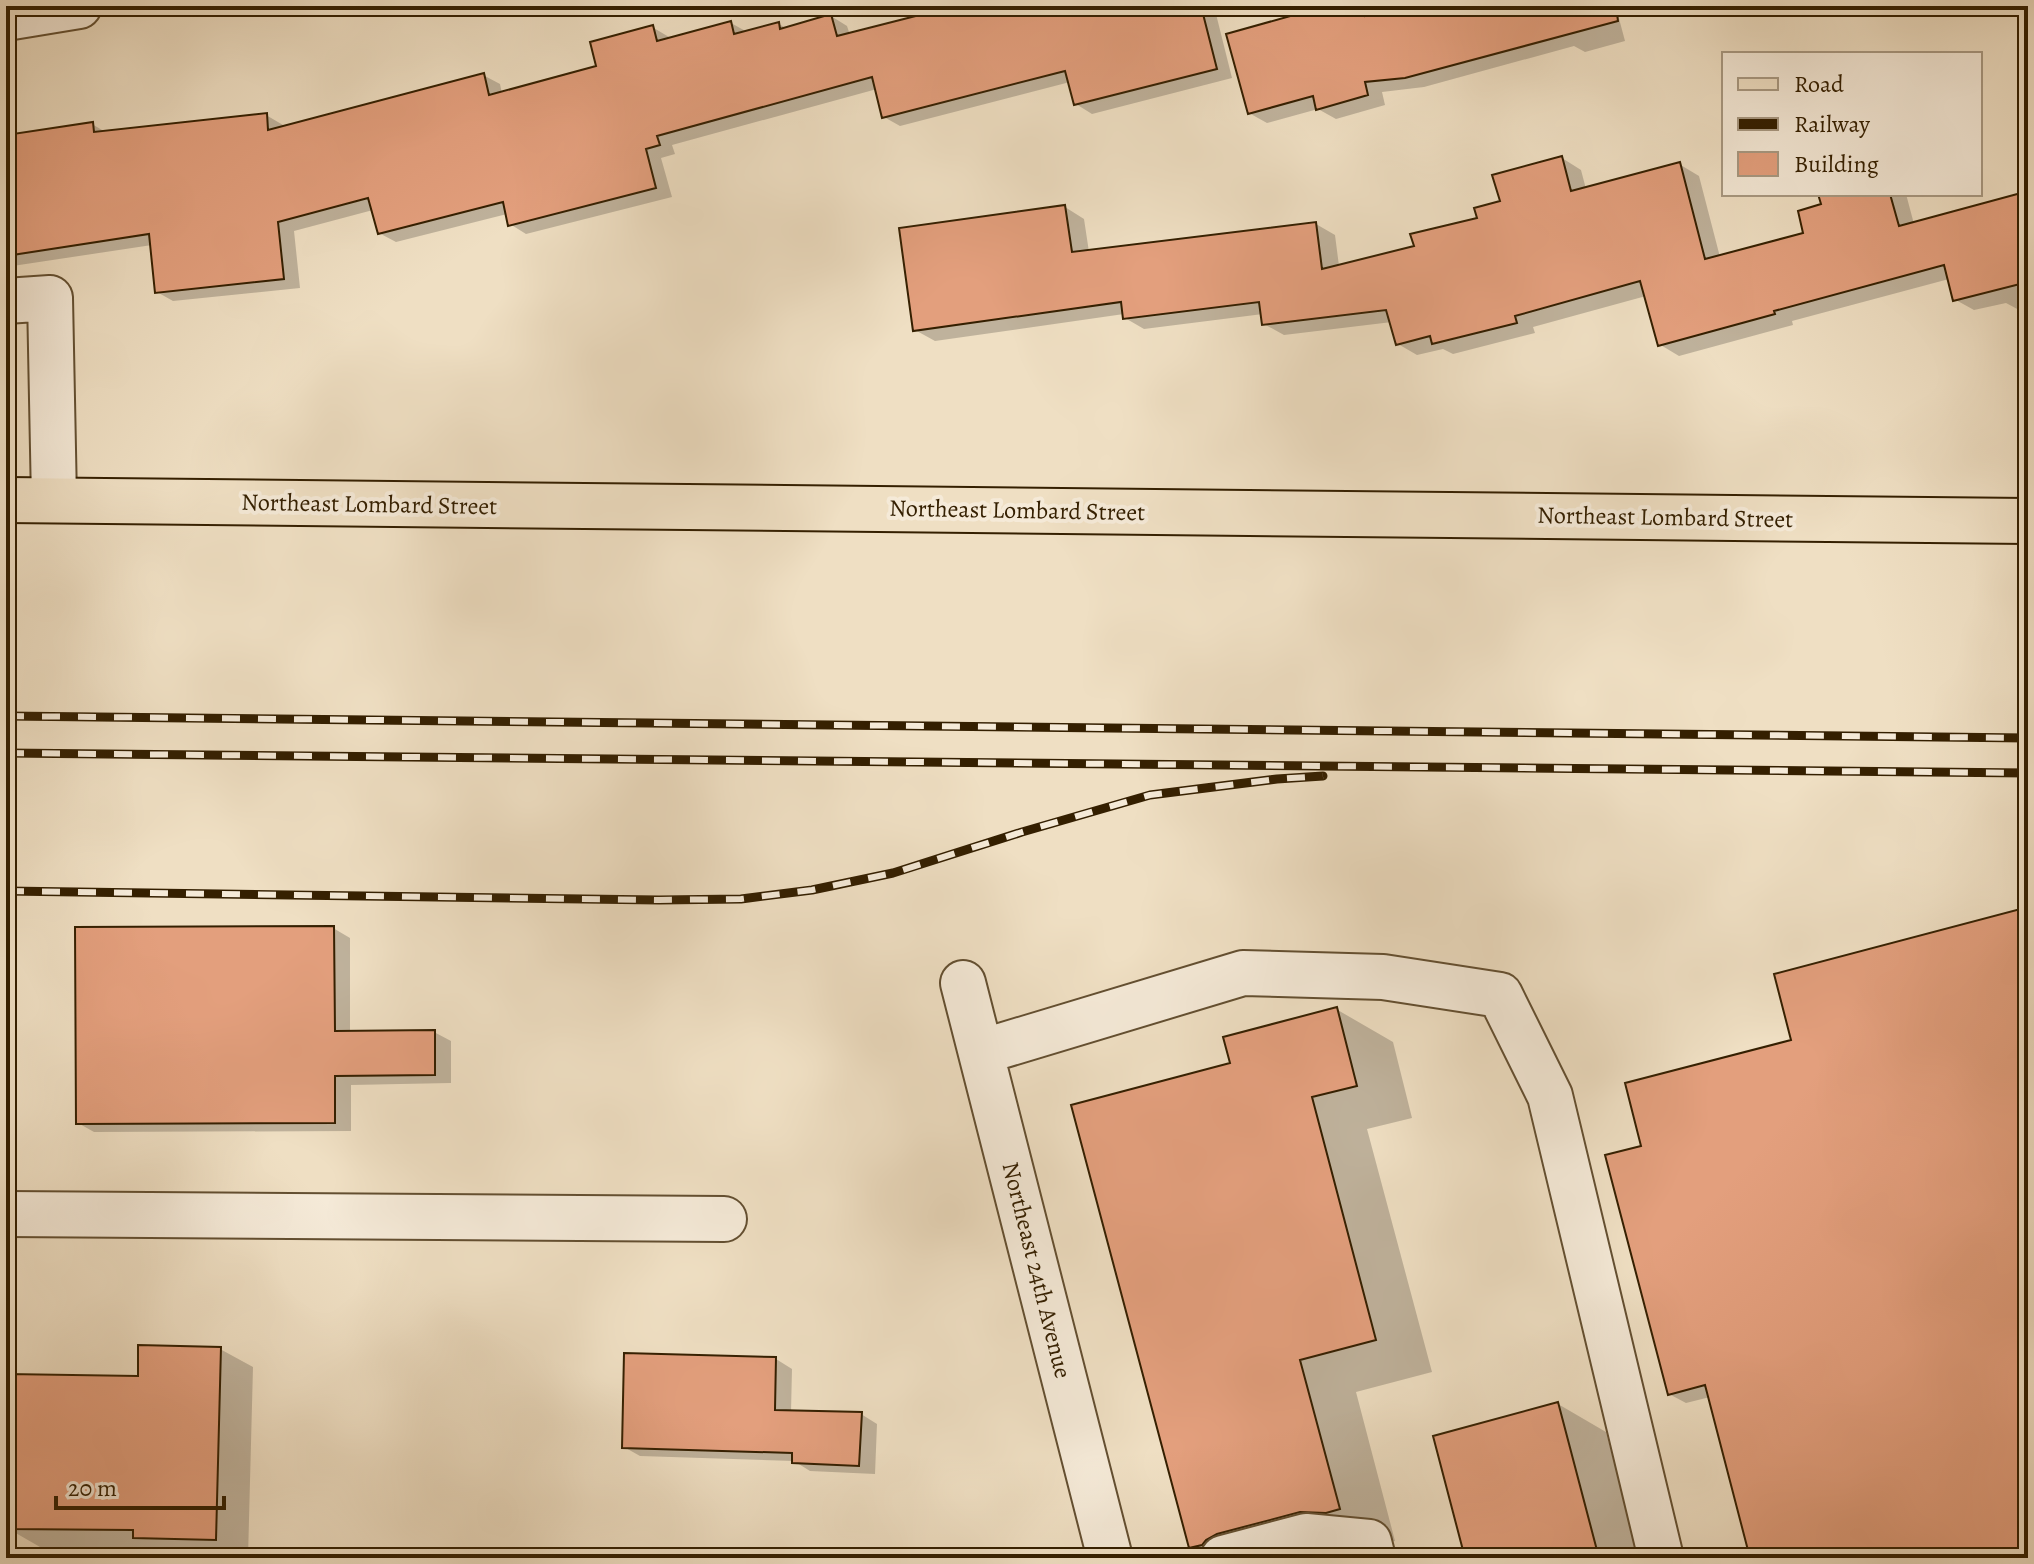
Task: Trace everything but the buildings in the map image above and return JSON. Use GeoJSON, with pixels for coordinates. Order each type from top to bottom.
{"type":"FeatureCollection","features":[{"type":"Feature","properties":{"kind":"main road","name":"Northeast Lombard Street"},"geometry":{"type":"LineString","coordinates":[[6,500],[2028,521]]}},
{"type":"Feature","properties":{"kind":"street"},"geometry":{"type":"LineString","coordinates":[[6,18],[79,6]]}},
{"type":"Feature","properties":{"kind":"street"},"geometry":{"type":"LineString","coordinates":[[6,301],[50,298],[54,500]]}},
{"type":"Feature","properties":{"kind":"street"},"geometry":{"type":"LineString","coordinates":[[981,1052],[1243,973],[1383,977],[1500,995],[1550,1096],[1661,1558]]}},
{"type":"Feature","properties":{"kind":"street","name":"Northeast 24th Avenue"},"geometry":{"type":"LineString","coordinates":[[963,983],[1110,1558]]}},
{"type":"Feature","properties":{"kind":"street"},"geometry":{"type":"LineString","coordinates":[[6,1214],[724,1219]]}},
{"type":"Feature","properties":{"kind":"street"},"geometry":{"type":"LineString","coordinates":[[1223,1558],[1306,1536],[1369,1542],[1373,1558]]}},
{"type":"Feature","properties":{"kind":"railway"},"geometry":{"type":"LineString","coordinates":[[6,716],[2028,738]]}},
{"type":"Feature","properties":{"kind":"railway"},"geometry":{"type":"LineString","coordinates":[[6,753],[2028,773]]}},
{"type":"Feature","properties":{"kind":"railway"},"geometry":{"type":"LineString","coordinates":[[6,891],[741,899],[812,890],[893,873],[1150,795],[1323,776]]}}]}
